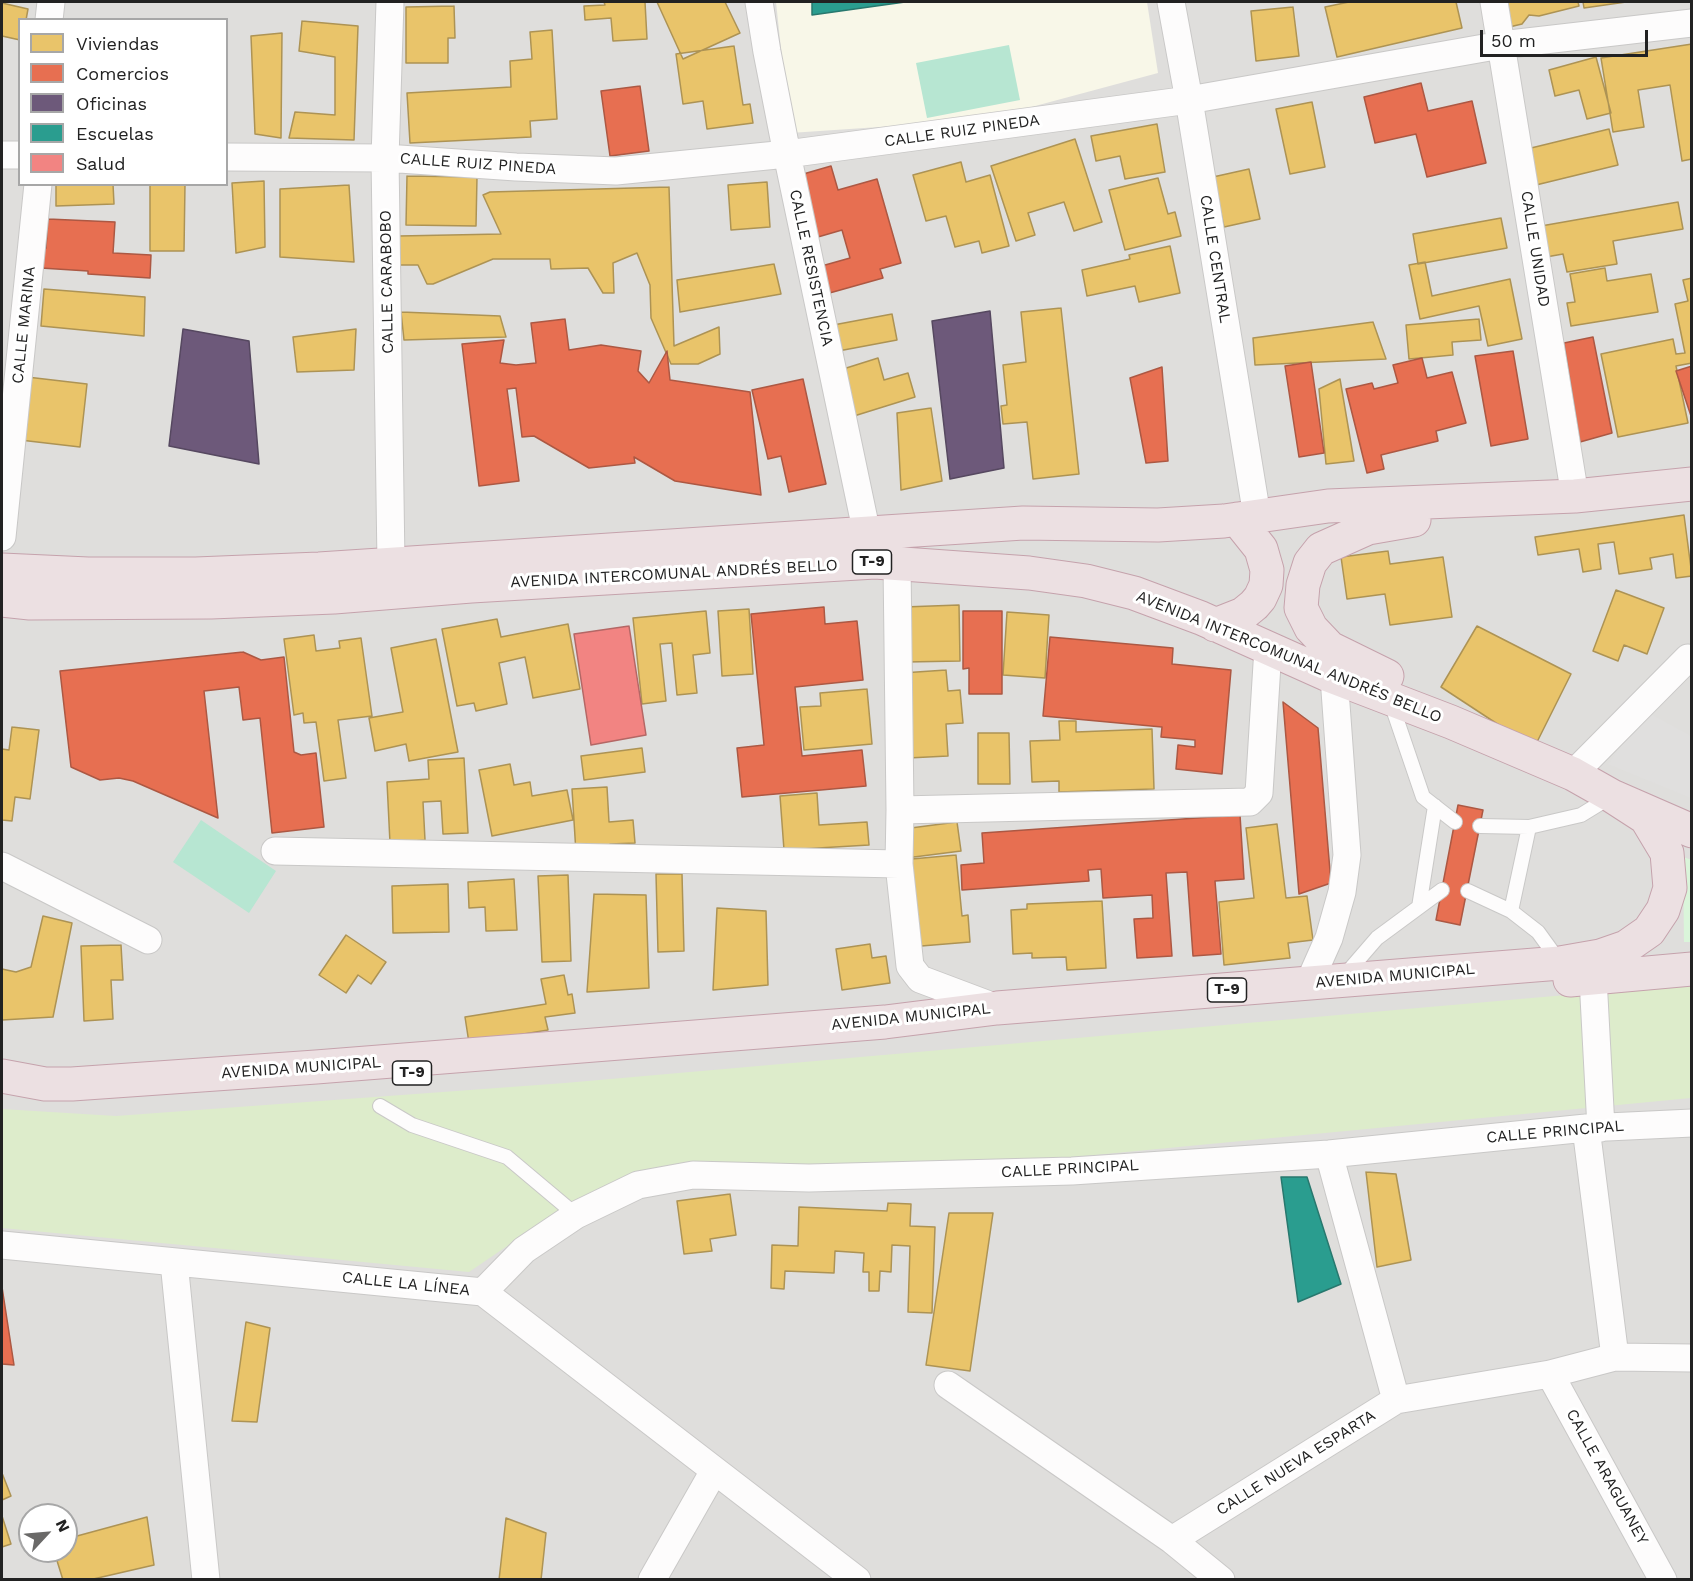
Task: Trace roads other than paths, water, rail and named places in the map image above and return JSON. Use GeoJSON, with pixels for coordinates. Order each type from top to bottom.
{"type":"FeatureCollection","features":[{"type":"Feature","properties":{"kind":"highway","name":"AVENIDA INTERCOMUNAL ANDRÉS BELLO"},"geometry":{"type":"LineString","coordinates":[[2,570],[88,574],[196,574],[319,569],[1023,523],[1158,525],[1247,518],[1328,506],[1575,496],[1692,484]]}},
{"type":"Feature","properties":{"kind":"highway","name":"T-9"},"geometry":{"type":"LineString","coordinates":[[1452,722],[1419,688],[1362,665],[1330,648],[1311,628],[1301,608],[1303,585],[1310,563],[1320,549],[1368,528],[1403,521],[1465,517],[1529,507],[1575,496]]}},
{"type":"Feature","properties":{"kind":"highway"},"geometry":{"type":"LineString","coordinates":[[1215,625],[1243,614],[1260,598],[1266,585],[1267,570],[1261,549],[1247,518]]}},
{"type":"Feature","properties":{"kind":"highway","name":"AVENIDA INTERCOMUNAL ANDRÉS BELLO"},"geometry":{"type":"LineString","coordinates":[[2,600],[30,603],[223,602],[334,597],[471,586],[863,562],[1029,573],[1086,581],[1134,593],[1335,677],[1452,722],[1573,774],[1612,796],[1692,831]]}},
{"type":"Feature","properties":{"kind":"highway","name":"AVENIDA MUNICIPAL"},"geometry":{"type":"LineString","coordinates":[[636,1049],[997,1008],[1560,963],[1600,956],[1626,947],[1649,931],[1663,910],[1670,888],[1667,853],[1646,818],[1612,796]]}},
{"type":"Feature","properties":{"kind":"highway","name":"AVENIDA MUNICIPAL"},"geometry":{"type":"LineString","coordinates":[[2,1094],[82,1100],[186,1084],[1692,969]]}},
{"type":"Feature","properties":{"kind":"highway","name":"AVENIDA MUNICIPAL"},"geometry":{"type":"LineString","coordinates":[[2,1076],[45,1084],[186,1084]]}},
{"type":"Feature","properties":{"kind":"street"},"geometry":{"type":"LineString","coordinates":[[50,18],[51,2]]}},
{"type":"Feature","properties":{"kind":"street","name":"CALLE CARABOBO"},"geometry":{"type":"LineString","coordinates":[[390,2],[385,158],[392,563]]}},
{"type":"Feature","properties":{"kind":"street","name":"CALLE RESISTENCIA"},"geometry":{"type":"LineString","coordinates":[[759,2],[786,154],[867,534]]}},
{"type":"Feature","properties":{"kind":"street","name":"CALLE CENTRAL"},"geometry":{"type":"LineString","coordinates":[[1171,2],[1189,100],[1247,518]]}},
{"type":"Feature","properties":{"kind":"street","name":"CALLE UNIDAD"},"geometry":{"type":"LineString","coordinates":[[1494,2],[1575,496]]}},
{"type":"Feature","properties":{"kind":"street","name":"CALLE RUIZ PINEDA"},"geometry":{"type":"LineString","coordinates":[[228,157],[385,158],[616,171],[786,154],[1189,100],[1501,45],[1692,23]]}},
{"type":"Feature","properties":{"kind":"street"},"geometry":{"type":"LineString","coordinates":[[2,155],[18,155]]}},
{"type":"Feature","properties":{"kind":"street","name":"CALLE MARINA"},"geometry":{"type":"LineString","coordinates":[[2,537],[38,186]]}},
{"type":"Feature","properties":{"kind":"street"},"geometry":{"type":"LineString","coordinates":[[897,563],[899,864],[910,966],[920,979],[997,1008]]}},
{"type":"Feature","properties":{"kind":"street"},"geometry":{"type":"LineString","coordinates":[[900,810],[1250,802],[1259,793],[1268,648]]}},
{"type":"Feature","properties":{"kind":"street"},"geometry":{"type":"LineString","coordinates":[[1573,774],[1688,658]]}},
{"type":"Feature","properties":{"kind":"street"},"geometry":{"type":"LineString","coordinates":[[1324,982],[1329,938],[1342,892],[1347,855],[1335,677]]}},
{"type":"Feature","properties":{"kind":"street"},"geometry":{"type":"LineString","coordinates":[[275,851],[899,864]]}},
{"type":"Feature","properties":{"kind":"street"},"geometry":{"type":"LineString","coordinates":[[2,866],[148,940]]}},
{"type":"Feature","properties":{"kind":"street"},"geometry":{"type":"LineString","coordinates":[[1593,978],[1594,1128],[1615,1357]]}},
{"type":"Feature","properties":{"kind":"street","name":"CALLE PRINCIPAL"},"geometry":{"type":"LineString","coordinates":[[483,1292],[524,1250],[576,1215],[638,1185],[693,1175],[809,1178],[1072,1171],[1329,1154],[1594,1128],[1692,1123]]}},
{"type":"Feature","properties":{"kind":"street"},"geometry":{"type":"LineString","coordinates":[[1329,1154],[1396,1400]]}},
{"type":"Feature","properties":{"kind":"street","name":"CALLE LA LÍNEA"},"geometry":{"type":"LineString","coordinates":[[2,1245],[483,1292],[857,1580]]}},
{"type":"Feature","properties":{"kind":"street"},"geometry":{"type":"LineString","coordinates":[[174,1262],[206,1580]]}},
{"type":"Feature","properties":{"kind":"street","name":"CALLE NUEVA ESPARTA"},"geometry":{"type":"LineString","coordinates":[[1172,1540],[1396,1400],[1550,1374],[1615,1357],[1692,1358]]}},
{"type":"Feature","properties":{"kind":"street","name":"CALLE ARAGUANEY"},"geometry":{"type":"LineString","coordinates":[[1550,1374],[1663,1580]]}},
{"type":"Feature","properties":{"kind":"street"},"geometry":{"type":"LineString","coordinates":[[948,1385],[1172,1540],[1221,1580]]}},
{"type":"Feature","properties":{"kind":"street"},"geometry":{"type":"LineString","coordinates":[[652,1580],[714,1471]]}},
{"type":"Feature","properties":{"kind":"lane"},"geometry":{"type":"LineString","coordinates":[[1390,698],[1423,797],[1455,822]]}},
{"type":"Feature","properties":{"kind":"lane"},"geometry":{"type":"LineString","coordinates":[[1480,826],[1529,827],[1581,815],[1612,796]]}},
{"type":"Feature","properties":{"kind":"lane"},"geometry":{"type":"LineString","coordinates":[[1419,907],[1435,806]]}},
{"type":"Feature","properties":{"kind":"lane"},"geometry":{"type":"LineString","coordinates":[[1511,911],[1529,827]]}},
{"type":"Feature","properties":{"kind":"lane"},"geometry":{"type":"LineString","coordinates":[[1324,982],[1377,938],[1442,890]]}},
{"type":"Feature","properties":{"kind":"lane"},"geometry":{"type":"LineString","coordinates":[[1468,891],[1511,911],[1538,932],[1560,963]]}},
{"type":"Feature","properties":{"kind":"lane"},"geometry":{"type":"LineString","coordinates":[[380,1106],[412,1125],[507,1157],[576,1215]]}}]}
